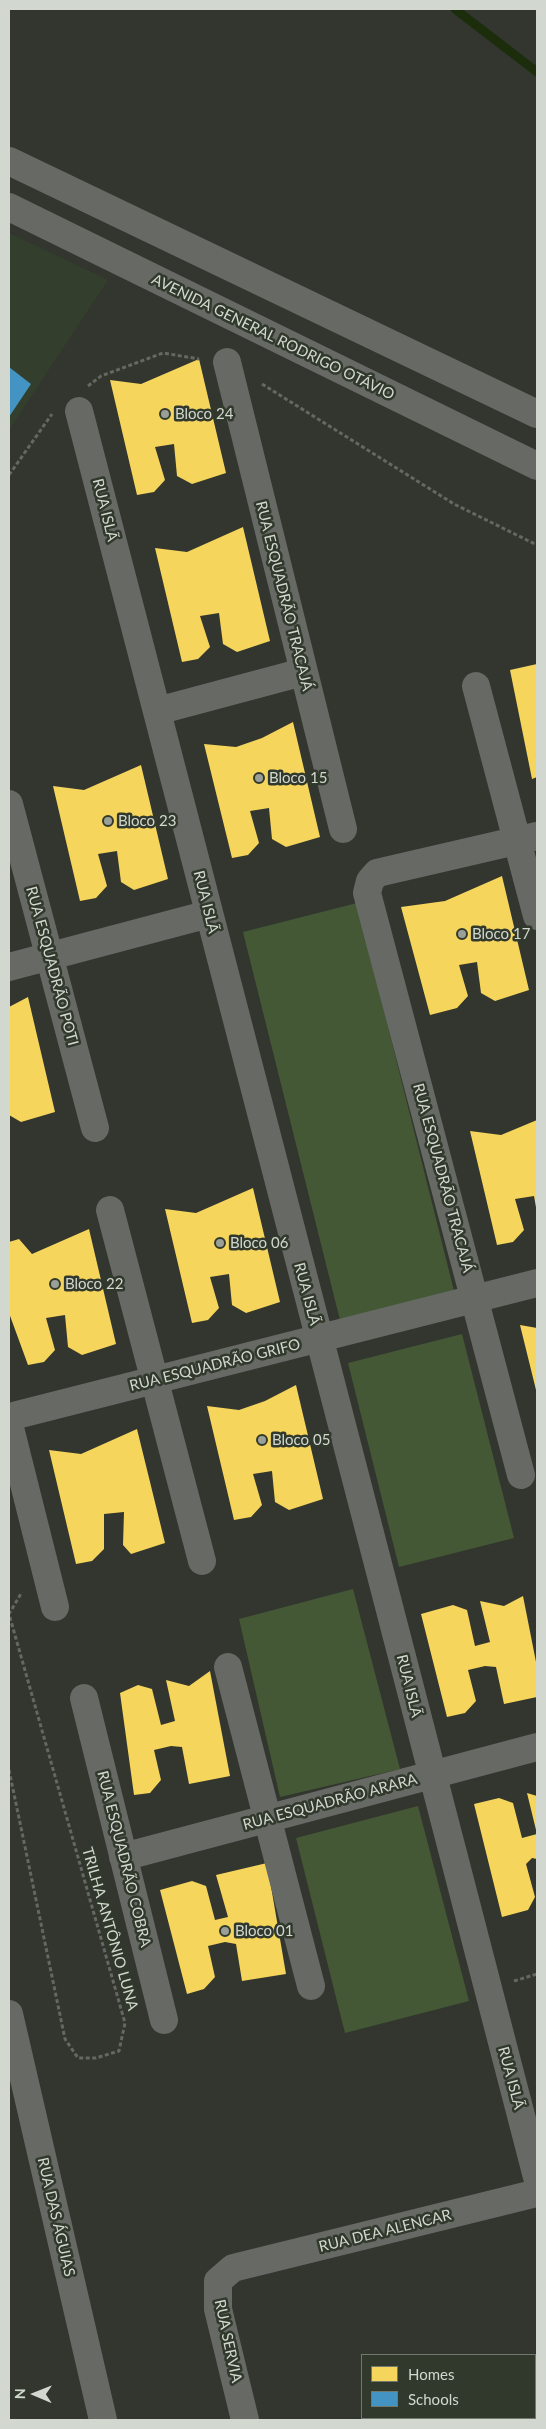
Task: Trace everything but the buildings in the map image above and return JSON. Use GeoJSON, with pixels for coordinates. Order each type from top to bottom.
{"type":"FeatureCollection","features":[{"type":"Feature","properties":{"kind":"street"},"geometry":{"type":"LineString","coordinates":[[9,161],[537,414]]}},
{"type":"Feature","properties":{"kind":"street","name":"AVENIDA GENERAL RODRIGO OTÁVIO"},"geometry":{"type":"LineString","coordinates":[[9,208],[537,466]]}},
{"type":"Feature","properties":{"kind":"street","name":"RUA ESQUADRÃO TRACAJÁ"},"geometry":{"type":"LineString","coordinates":[[227,362],[343,829]]}},
{"type":"Feature","properties":{"kind":"street","name":"RUA ISLÃ"},"geometry":{"type":"LineString","coordinates":[[79,411],[537,2177]]}},
{"type":"Feature","properties":{"kind":"street"},"geometry":{"type":"LineString","coordinates":[[157,711],[303,672]]}},
{"type":"Feature","properties":{"kind":"street"},"geometry":{"type":"LineString","coordinates":[[476,686],[527,838],[537,916]]}},
{"type":"Feature","properties":{"kind":"street","name":"RUA ESQUADRÃO POTI"},"geometry":{"type":"LineString","coordinates":[[9,804],[95,1128]]}},
{"type":"Feature","properties":{"kind":"street","name":"RUA ESQUADRÃO TRACAJÁ"},"geometry":{"type":"LineString","coordinates":[[521,1475],[367,892],[370,881],[377,873],[527,838]]}},
{"type":"Feature","properties":{"kind":"street"},"geometry":{"type":"LineString","coordinates":[[9,968],[209,914]]}},
{"type":"Feature","properties":{"kind":"street"},"geometry":{"type":"LineString","coordinates":[[110,1210],[202,1561]]}},
{"type":"Feature","properties":{"kind":"street","name":"RUA ESQUADRÃO GRIFO"},"geometry":{"type":"LineString","coordinates":[[9,1417],[537,1284]]}},
{"type":"Feature","properties":{"kind":"street"},"geometry":{"type":"LineString","coordinates":[[9,1424],[54,1607]]}},
{"type":"Feature","properties":{"kind":"street"},"geometry":{"type":"LineString","coordinates":[[228,1667],[311,1986]]}},
{"type":"Feature","properties":{"kind":"street","name":"RUA ESQUADRÃO COBRA"},"geometry":{"type":"LineString","coordinates":[[84,1698],[164,2020]]}},
{"type":"Feature","properties":{"kind":"street","name":"RUA ESQUADRÃO ARARA"},"geometry":{"type":"LineString","coordinates":[[123,1856],[537,1747]]}},
{"type":"Feature","properties":{"kind":"street","name":"RUA DAS ÁGUIAS"},"geometry":{"type":"LineString","coordinates":[[9,2014],[103,2420]]}},
{"type":"Feature","properties":{"kind":"street","name":"RUA DEA ALENCAR"},"geometry":{"type":"LineString","coordinates":[[233,2268],[537,2193]]}},
{"type":"Feature","properties":{"kind":"street","name":"RUA SERVIA"},"geometry":{"type":"LineString","coordinates":[[233,2268],[218,2281],[218,2309],[245,2420]]}},
{"type":"Feature","properties":{"kind":"path","name":"TRILHA ANTÔNIO LUNA"},"geometry":{"type":"LineString","coordinates":[[9,1770],[65,2039],[78,2058],[96,2058],[119,2051],[124,2023],[9,1614],[26,1584]]}},
{"type":"Feature","properties":{"kind":"shaded area"},"geometry":{"type":"Polygon","coordinates":[[[9,233],[108,280],[9,430],[9,233]]]}},
{"type":"Feature","properties":{"kind":"green space"},"geometry":{"type":"Polygon","coordinates":[[[357,903],[454,1291],[340,1320],[243,932],[357,903]]]}},
{"type":"Feature","properties":{"kind":"green space"},"geometry":{"type":"Polygon","coordinates":[[[462,1334],[514,1538],[399,1567],[348,1363],[462,1334]]]}},
{"type":"Feature","properties":{"kind":"green space"},"geometry":{"type":"Polygon","coordinates":[[[353,1589],[400,1769],[280,1797],[239,1619],[353,1589]]]}},
{"type":"Feature","properties":{"kind":"green space"},"geometry":{"type":"Polygon","coordinates":[[[418,1806],[469,2001],[345,2033],[296,1838],[418,1806]]]}},
{"type":"Feature","properties":{"kind":"waterway"},"geometry":{"type":"LineString","coordinates":[[455,9],[537,72]]}},
{"type":"Feature","properties":{"kind":"place","name":"Bloco 24"},"geometry":{"type":"Point","coordinates":[165,414]}},
{"type":"Feature","properties":{"kind":"place","name":"Bloco 15"},"geometry":{"type":"Point","coordinates":[259,778]}},
{"type":"Feature","properties":{"kind":"place","name":"Bloco 23"},"geometry":{"type":"Point","coordinates":[108,821]}},
{"type":"Feature","properties":{"kind":"place","name":"Bloco 17"},"geometry":{"type":"Point","coordinates":[462,934]}},
{"type":"Feature","properties":{"kind":"place","name":"Bloco 06"},"geometry":{"type":"Point","coordinates":[220,1243]}},
{"type":"Feature","properties":{"kind":"place","name":"Bloco 22"},"geometry":{"type":"Point","coordinates":[55,1284]}},
{"type":"Feature","properties":{"kind":"place","name":"Bloco 05"},"geometry":{"type":"Point","coordinates":[262,1440]}},
{"type":"Feature","properties":{"kind":"place","name":"Bloco 01"},"geometry":{"type":"Point","coordinates":[225,1931]}}]}
